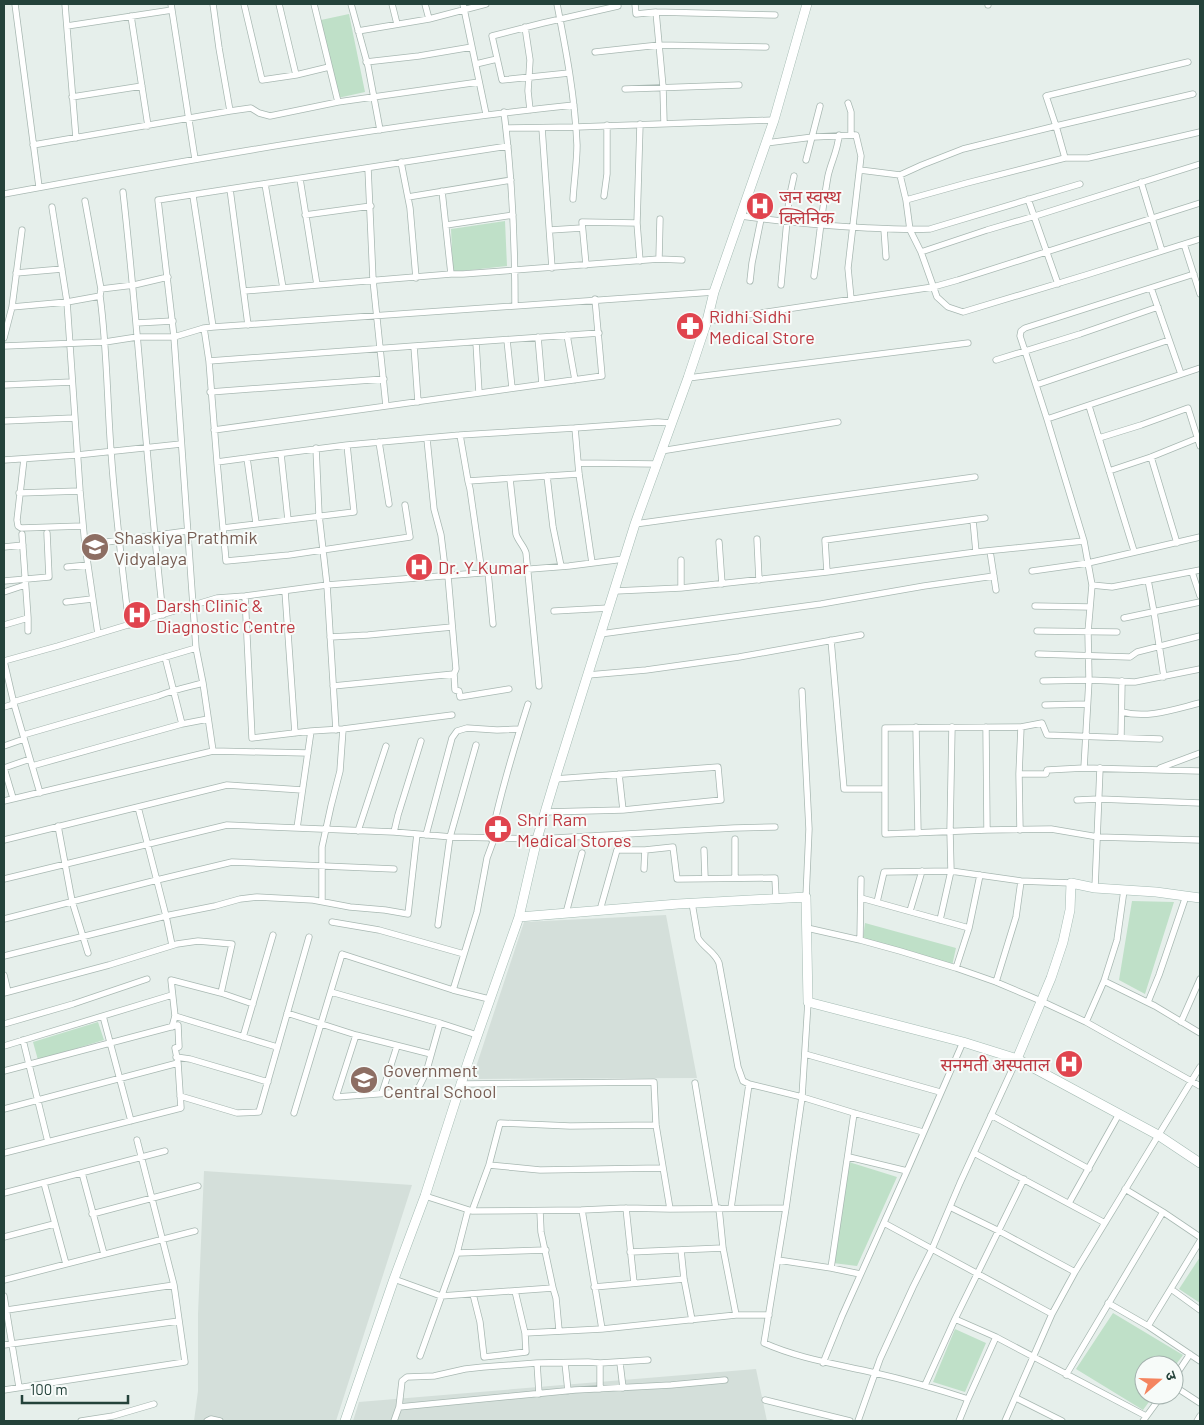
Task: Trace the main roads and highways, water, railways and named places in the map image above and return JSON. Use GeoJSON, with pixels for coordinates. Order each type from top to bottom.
{"type":"FeatureCollection","features":[{"type":"Feature","properties":{"kind":"place","name":"जन स्वस्थ क्लिनिक"},"geometry":{"type":"Point","coordinates":[760,206]}},
{"type":"Feature","properties":{"kind":"place","name":"Ridhi Sidhi Medical Store"},"geometry":{"type":"Point","coordinates":[690,326]}},
{"type":"Feature","properties":{"kind":"place","name":"Shaskiya Prathmik Vidyalaya"},"geometry":{"type":"Point","coordinates":[95,547]}},
{"type":"Feature","properties":{"kind":"place","name":"Dr. Y Kumar"},"geometry":{"type":"Point","coordinates":[419,567]}},
{"type":"Feature","properties":{"kind":"place","name":"Darsh Clinic & Diagnostic Centre"},"geometry":{"type":"Point","coordinates":[137,615]}},
{"type":"Feature","properties":{"kind":"place","name":"Shri Ram Medical Stores"},"geometry":{"type":"Point","coordinates":[498,829]}},
{"type":"Feature","properties":{"kind":"place","name":"सनमती अस्पताल"},"geometry":{"type":"Point","coordinates":[1069,1064]}},
{"type":"Feature","properties":{"kind":"place","name":"Government Central School"},"geometry":{"type":"Point","coordinates":[364,1080]}}]}
